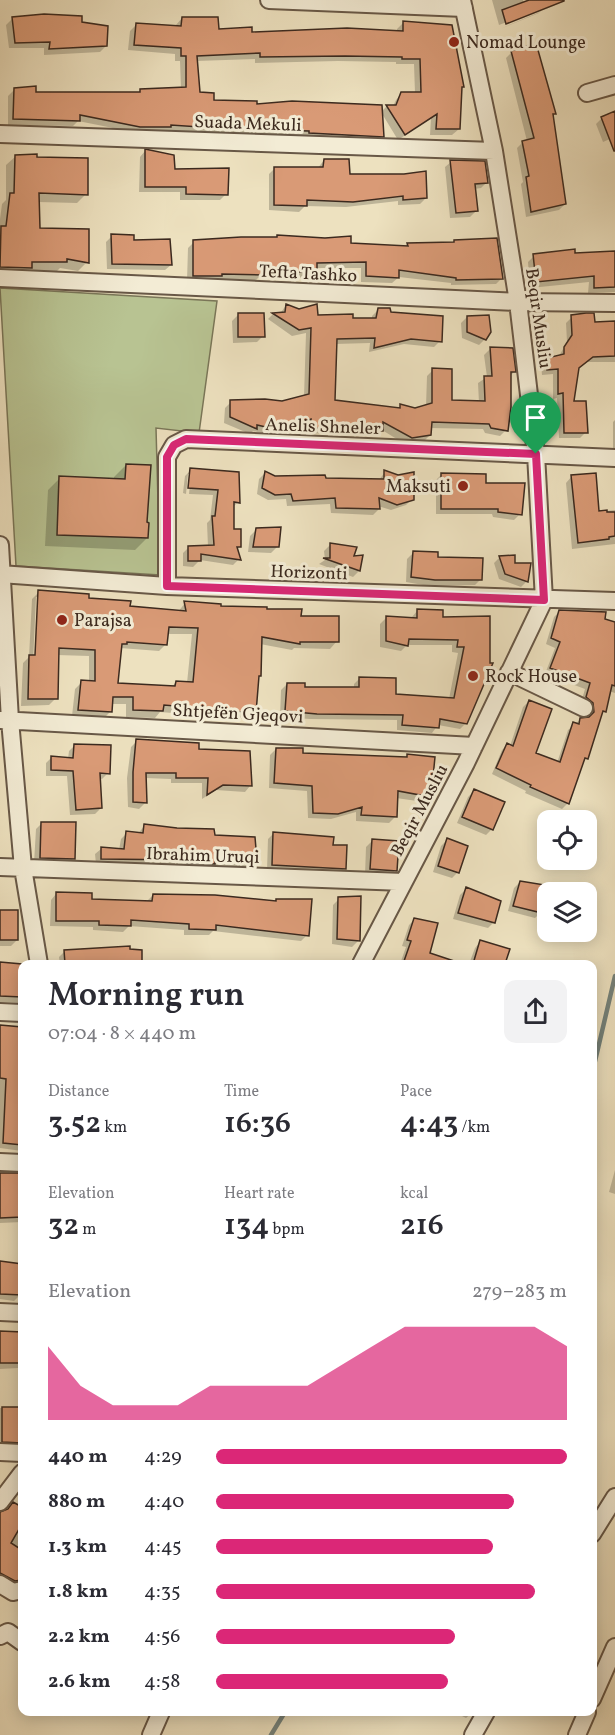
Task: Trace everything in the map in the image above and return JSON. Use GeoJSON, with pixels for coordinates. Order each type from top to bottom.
{"type":"FeatureCollection","features":[{"type":"Feature","properties":{"kind":"street"},"geometry":{"type":"LineString","coordinates":[[269,0],[463,4]]}},
{"type":"Feature","properties":{"kind":"street","name":"Beqir Musliu"},"geometry":{"type":"LineString","coordinates":[[363,960],[474,746],[544,600],[536,454],[518,302],[494,151],[463,4]]}},
{"type":"Feature","properties":{"kind":"street"},"geometry":{"type":"LineString","coordinates":[[586,93],[615,85]]}},
{"type":"Feature","properties":{"kind":"street","name":"Suada Mekuli"},"geometry":{"type":"LineString","coordinates":[[0,134],[494,151]]}},
{"type":"Feature","properties":{"kind":"street","name":"Tefta Tashko"},"geometry":{"type":"LineString","coordinates":[[0,278],[518,302],[615,303]]}},
{"type":"Feature","properties":{"kind":"street","name":"Anelis Shneler"},"geometry":{"type":"LineString","coordinates":[[167,586],[167,457],[174,445],[186,439],[615,458]]}},
{"type":"Feature","properties":{"kind":"street"},"geometry":{"type":"LineString","coordinates":[[0,545],[5,720],[23,868],[38,960]]}},
{"type":"Feature","properties":{"kind":"street","name":"Horizonti"},"geometry":{"type":"LineString","coordinates":[[1,574],[167,586],[615,601]]}},
{"type":"Feature","properties":{"kind":"street"},"geometry":{"type":"LineString","coordinates":[[509,672],[584,708]]}},
{"type":"Feature","properties":{"kind":"street","name":"Shtjefën Gjeqovi"},"geometry":{"type":"LineString","coordinates":[[5,720],[474,746]]}},
{"type":"Feature","properties":{"kind":"street","name":"Ibrahim Uruqi"},"geometry":{"type":"LineString","coordinates":[[0,867],[404,882]]}},
{"type":"Feature","properties":{"kind":"street"},"geometry":{"type":"LineString","coordinates":[[0,1012],[18,1013]]}},
{"type":"Feature","properties":{"kind":"street"},"geometry":{"type":"LineString","coordinates":[[0,1162],[18,1163]]}},
{"type":"Feature","properties":{"kind":"street"},"geometry":{"type":"LineString","coordinates":[[0,1312],[18,1313]]}},
{"type":"Feature","properties":{"kind":"street"},"geometry":{"type":"LineString","coordinates":[[0,1452],[18,1454]]}},
{"type":"Feature","properties":{"kind":"street"},"geometry":{"type":"LineString","coordinates":[[0,1502],[18,1478]]}},
{"type":"Feature","properties":{"kind":"street"},"geometry":{"type":"LineString","coordinates":[[597,1526],[615,1497]]}},
{"type":"Feature","properties":{"kind":"street"},"geometry":{"type":"LineString","coordinates":[[0,1584],[14,1592],[18,1591]]}},
{"type":"Feature","properties":{"kind":"street"},"geometry":{"type":"LineString","coordinates":[[0,1636],[8,1632],[18,1639]]}},
{"type":"Feature","properties":{"kind":"street"},"geometry":{"type":"LineString","coordinates":[[597,1688],[615,1647]]}},
{"type":"Feature","properties":{"kind":"street"},"geometry":{"type":"LineString","coordinates":[[151,1735],[159,1716]]}},
{"type":"Feature","properties":{"kind":"street"},"geometry":{"type":"LineString","coordinates":[[473,1735],[484,1716]]}},
{"type":"Feature","properties":{"kind":"street"},"geometry":{"type":"LineString","coordinates":[[577,1735],[585,1716]]}},
{"type":"Feature","properties":{"kind":"green space"},"geometry":{"type":"Polygon","coordinates":[[[0,288],[217,301],[199,433],[156,428],[160,575],[16,566],[0,288]]]}},
{"type":"Feature","properties":{"kind":"building"},"geometry":{"type":"Polygon","coordinates":[[[529,0],[564,1],[506,24],[502,10],[529,0]]]}},
{"type":"Feature","properties":{"kind":"building"},"geometry":{"type":"Polygon","coordinates":[[[44,14],[82,16],[82,22],[108,26],[107,46],[49,49],[50,42],[15,43],[12,17],[44,14]]]}},
{"type":"Feature","properties":{"kind":"building"},"geometry":{"type":"Polygon","coordinates":[[[182,17],[218,17],[219,29],[252,27],[252,32],[347,28],[403,31],[403,21],[452,25],[464,87],[462,87],[460,129],[436,129],[437,114],[405,135],[386,105],[396,105],[401,92],[421,92],[420,59],[345,56],[260,57],[260,53],[197,56],[200,92],[214,93],[214,100],[257,101],[257,104],[292,101],[382,105],[384,137],[268,130],[268,128],[230,129],[171,125],[171,127],[140,127],[80,115],[80,121],[13,119],[14,88],[36,86],[36,92],[140,92],[140,89],[186,87],[186,56],[181,56],[181,48],[134,45],[136,23],[181,26],[182,17]]]}},
{"type":"Feature","properties":{"kind":"building"},"geometry":{"type":"Polygon","coordinates":[[[536,43],[556,114],[553,114],[566,204],[531,212],[526,177],[529,176],[522,141],[534,138],[511,51],[536,43]]]}},
{"type":"Feature","properties":{"kind":"building"},"geometry":{"type":"Polygon","coordinates":[[[615,111],[615,151],[614,151],[601,117],[615,111]]]}},
{"type":"Feature","properties":{"kind":"building"},"geometry":{"type":"Polygon","coordinates":[[[145,149],[174,155],[175,169],[229,168],[228,195],[186,194],[186,187],[145,187],[145,149]]]}},
{"type":"Feature","properties":{"kind":"building"},"geometry":{"type":"Polygon","coordinates":[[[37,154],[37,157],[88,158],[88,195],[39,193],[40,228],[89,229],[89,263],[67,259],[67,262],[32,262],[32,268],[0,267],[1,226],[6,226],[10,193],[14,193],[15,155],[37,154]]]}},
{"type":"Feature","properties":{"kind":"building"},"geometry":{"type":"Polygon","coordinates":[[[324,159],[349,159],[350,174],[404,174],[426,171],[427,198],[403,200],[403,196],[353,202],[307,200],[307,206],[274,205],[274,167],[323,167],[324,159]]]}},
{"type":"Feature","properties":{"kind":"building"},"geometry":{"type":"Polygon","coordinates":[[[450,160],[485,161],[488,183],[475,184],[478,211],[456,213],[450,160]]]}},
{"type":"Feature","properties":{"kind":"building"},"geometry":{"type":"Polygon","coordinates":[[[111,234],[134,235],[134,240],[170,239],[172,265],[112,264],[111,234]]]}},
{"type":"Feature","properties":{"kind":"building"},"geometry":{"type":"Polygon","coordinates":[[[277,235],[325,238],[351,236],[351,243],[408,246],[407,243],[497,238],[503,279],[456,280],[456,278],[399,270],[399,278],[366,276],[366,262],[317,263],[317,273],[262,270],[262,275],[193,276],[193,240],[277,237],[277,235]]]}},
{"type":"Feature","properties":{"kind":"building"},"geometry":{"type":"Polygon","coordinates":[[[575,249],[575,253],[615,251],[615,287],[594,288],[594,276],[536,282],[533,254],[575,249]]]}},
{"type":"Feature","properties":{"kind":"building"},"geometry":{"type":"Polygon","coordinates":[[[286,304],[299,309],[317,304],[318,315],[353,314],[353,318],[376,318],[378,308],[390,308],[391,312],[443,316],[442,342],[411,339],[374,348],[375,338],[337,339],[335,400],[400,408],[400,404],[415,408],[432,403],[432,368],[452,369],[452,400],[485,401],[484,376],[492,376],[490,347],[513,348],[516,372],[511,372],[508,431],[491,428],[489,424],[432,422],[431,435],[412,438],[383,422],[383,431],[311,428],[311,419],[279,430],[257,425],[257,429],[230,417],[230,400],[282,401],[309,394],[311,328],[299,330],[272,313],[285,312],[286,304]]]}},
{"type":"Feature","properties":{"kind":"building"},"geometry":{"type":"Polygon","coordinates":[[[238,313],[264,313],[265,337],[238,337],[238,313]]]}},
{"type":"Feature","properties":{"kind":"building"},"geometry":{"type":"Polygon","coordinates":[[[594,313],[595,322],[615,321],[615,356],[593,357],[579,368],[574,401],[586,401],[588,433],[564,433],[563,393],[558,394],[558,369],[547,370],[547,358],[564,354],[564,347],[572,335],[571,315],[594,313]]]}},
{"type":"Feature","properties":{"kind":"building"},"geometry":{"type":"Polygon","coordinates":[[[489,315],[491,332],[486,340],[467,332],[467,316],[489,315]]]}},
{"type":"Feature","properties":{"kind":"building"},"geometry":{"type":"Polygon","coordinates":[[[126,464],[151,465],[148,538],[57,535],[59,476],[125,479],[126,464]]]}},
{"type":"Feature","properties":{"kind":"building"},"geometry":{"type":"Polygon","coordinates":[[[190,468],[239,472],[240,503],[234,502],[234,529],[241,529],[241,547],[237,547],[241,560],[201,554],[201,561],[188,561],[188,546],[214,545],[212,516],[215,516],[218,490],[188,488],[190,468]]]}},
{"type":"Feature","properties":{"kind":"building"},"geometry":{"type":"Polygon","coordinates":[[[384,470],[398,475],[414,472],[414,500],[397,505],[379,498],[380,509],[336,508],[335,498],[293,501],[291,494],[275,495],[262,488],[265,471],[275,476],[325,475],[326,478],[384,479],[384,470]]]}},
{"type":"Feature","properties":{"kind":"building"},"geometry":{"type":"Polygon","coordinates":[[[441,473],[486,474],[486,483],[525,483],[522,515],[498,512],[498,509],[441,509],[441,473]]]}},
{"type":"Feature","properties":{"kind":"building"},"geometry":{"type":"Polygon","coordinates":[[[596,473],[599,511],[615,512],[615,536],[609,539],[578,543],[571,475],[596,473]]]}},
{"type":"Feature","properties":{"kind":"building"},"geometry":{"type":"Polygon","coordinates":[[[281,527],[279,547],[253,547],[256,528],[281,527]]]}},
{"type":"Feature","properties":{"kind":"building"},"geometry":{"type":"Polygon","coordinates":[[[330,543],[357,547],[354,556],[363,555],[360,571],[323,558],[330,558],[330,543]]]}},
{"type":"Feature","properties":{"kind":"building"},"geometry":{"type":"Polygon","coordinates":[[[413,551],[438,552],[438,557],[483,558],[482,580],[435,580],[411,577],[413,551]]]}},
{"type":"Feature","properties":{"kind":"building"},"geometry":{"type":"Polygon","coordinates":[[[515,555],[515,563],[531,563],[528,582],[505,574],[499,556],[515,555]]]}},
{"type":"Feature","properties":{"kind":"building"},"geometry":{"type":"Polygon","coordinates":[[[38,590],[89,594],[89,598],[131,601],[130,606],[186,611],[184,601],[221,604],[221,606],[302,609],[301,616],[339,616],[339,642],[300,642],[300,644],[262,637],[261,676],[259,676],[256,713],[164,705],[163,711],[133,710],[133,697],[113,697],[112,712],[78,710],[81,680],[95,681],[95,650],[59,648],[58,699],[28,699],[29,655],[35,655],[38,590]],[[169,627],[167,645],[127,642],[127,644],[122,644],[118,683],[175,686],[176,681],[193,682],[198,628],[169,627]]]}},
{"type":"Feature","properties":{"kind":"building"},"geometry":{"type":"Polygon","coordinates":[[[417,609],[443,610],[443,617],[490,616],[490,663],[493,663],[467,724],[440,719],[439,728],[402,725],[403,715],[317,714],[285,711],[287,683],[305,683],[305,687],[359,687],[359,677],[396,678],[396,694],[454,698],[464,647],[457,647],[458,640],[409,639],[408,646],[386,641],[386,616],[417,618],[417,609]]]}},
{"type":"Feature","properties":{"kind":"building"},"geometry":{"type":"Polygon","coordinates":[[[559,610],[606,612],[605,619],[615,622],[615,686],[612,685],[606,712],[603,711],[588,759],[585,758],[569,804],[530,787],[531,785],[496,768],[507,743],[513,746],[529,700],[552,709],[536,753],[560,762],[573,722],[579,724],[580,718],[589,717],[594,712],[593,703],[586,697],[590,683],[550,668],[560,642],[551,638],[559,610]]]}},
{"type":"Feature","properties":{"kind":"building"},"geometry":{"type":"Polygon","coordinates":[[[136,739],[199,743],[199,749],[250,751],[252,786],[223,785],[207,795],[208,778],[176,778],[176,773],[146,773],[147,803],[133,802],[136,739]]]}},
{"type":"Feature","properties":{"kind":"building"},"geometry":{"type":"Polygon","coordinates":[[[74,744],[111,745],[110,774],[100,773],[102,808],[76,810],[73,771],[51,770],[51,756],[73,758],[74,744]]]}},
{"type":"Feature","properties":{"kind":"building"},"geometry":{"type":"Polygon","coordinates":[[[276,748],[303,748],[303,753],[407,757],[407,754],[435,757],[431,797],[398,791],[397,817],[361,815],[362,807],[338,814],[313,813],[312,786],[274,783],[276,748]]]}},
{"type":"Feature","properties":{"kind":"building"},"geometry":{"type":"Polygon","coordinates":[[[474,789],[505,802],[493,830],[462,817],[474,789]]]}},
{"type":"Feature","properties":{"kind":"building"},"geometry":{"type":"Polygon","coordinates":[[[41,822],[76,822],[75,859],[40,858],[41,822]]]}},
{"type":"Feature","properties":{"kind":"building"},"geometry":{"type":"Polygon","coordinates":[[[144,824],[214,829],[215,835],[255,837],[257,861],[215,859],[215,864],[187,863],[187,860],[101,859],[101,847],[124,849],[126,831],[143,833],[144,824]]]}},
{"type":"Feature","properties":{"kind":"building"},"geometry":{"type":"Polygon","coordinates":[[[273,832],[334,837],[333,845],[347,845],[346,869],[272,865],[273,832]]]}},
{"type":"Feature","properties":{"kind":"building"},"geometry":{"type":"Polygon","coordinates":[[[447,838],[468,846],[459,873],[438,866],[447,838]]]}},
{"type":"Feature","properties":{"kind":"building"},"geometry":{"type":"Polygon","coordinates":[[[372,839],[399,841],[397,871],[370,869],[372,839]]]}},
{"type":"Feature","properties":{"kind":"building"},"geometry":{"type":"Polygon","coordinates":[[[520,881],[537,884],[537,912],[513,906],[520,881]]]}},
{"type":"Feature","properties":{"kind":"building"},"geometry":{"type":"Polygon","coordinates":[[[466,887],[501,901],[495,923],[458,913],[466,887]]]}},
{"type":"Feature","properties":{"kind":"building"},"geometry":{"type":"Polygon","coordinates":[[[56,892],[92,893],[92,899],[152,901],[153,894],[215,895],[276,901],[276,899],[312,899],[309,936],[216,925],[216,930],[189,929],[189,924],[131,920],[131,926],[99,925],[99,921],[56,921],[56,892]]]}},
{"type":"Feature","properties":{"kind":"building"},"geometry":{"type":"Polygon","coordinates":[[[361,896],[360,941],[337,939],[338,897],[361,896]]]}},
{"type":"Feature","properties":{"kind":"building"},"geometry":{"type":"Polygon","coordinates":[[[0,910],[18,910],[18,940],[0,940],[0,910]]]}},
{"type":"Feature","properties":{"kind":"building"},"geometry":{"type":"Polygon","coordinates":[[[414,918],[438,923],[430,953],[451,960],[404,960],[411,941],[407,940],[414,918]]]}},
{"type":"Feature","properties":{"kind":"building"},"geometry":{"type":"Polygon","coordinates":[[[480,940],[510,949],[506,960],[474,960],[480,940]]]}},
{"type":"Feature","properties":{"kind":"building"},"geometry":{"type":"Polygon","coordinates":[[[130,946],[130,949],[142,950],[142,960],[65,960],[64,950],[130,946]]]}},
{"type":"Feature","properties":{"kind":"building"},"geometry":{"type":"Polygon","coordinates":[[[0,962],[18,964],[18,997],[0,996],[0,962]]]}},
{"type":"Feature","properties":{"kind":"building"},"geometry":{"type":"Polygon","coordinates":[[[0,1025],[18,1027],[18,1145],[3,1143],[6,1079],[0,1078],[0,1025]]]}},
{"type":"Feature","properties":{"kind":"building"},"geometry":{"type":"Polygon","coordinates":[[[0,1173],[18,1173],[18,1217],[0,1218],[0,1173]]]}},
{"type":"Feature","properties":{"kind":"building"},"geometry":{"type":"Polygon","coordinates":[[[0,1261],[18,1263],[18,1295],[0,1294],[0,1261]]]}},
{"type":"Feature","properties":{"kind":"building"},"geometry":{"type":"Polygon","coordinates":[[[0,1331],[18,1332],[18,1363],[0,1363],[0,1331]]]}},
{"type":"Feature","properties":{"kind":"building"},"geometry":{"type":"Polygon","coordinates":[[[2,1407],[18,1407],[18,1443],[2,1442],[2,1407]]]}},
{"type":"Feature","properties":{"kind":"building"},"geometry":{"type":"Polygon","coordinates":[[[13,1502],[18,1505],[18,1531],[11,1543],[18,1547],[18,1580],[15,1581],[0,1573],[0,1512],[8,1509],[13,1502]]]}},
{"type":"Feature","properties":{"kind":"waterway"},"geometry":{"type":"LineString","coordinates":[[597,1053],[615,976]]}},
{"type":"Feature","properties":{"kind":"waterway"},"geometry":{"type":"LineString","coordinates":[[271,1735],[283,1716]]}},
{"type":"Feature","properties":{"kind":"place","name":"Nomad Lounge"},"geometry":{"type":"Point","coordinates":[454,42]}},
{"type":"Feature","properties":{"kind":"place","name":"Maksuti"},"geometry":{"type":"Point","coordinates":[463,486]}},
{"type":"Feature","properties":{"kind":"place","name":"Parajsa"},"geometry":{"type":"Point","coordinates":[62,620]}},
{"type":"Feature","properties":{"kind":"place","name":"Rock House"},"geometry":{"type":"Point","coordinates":[473,676]}},
{"type":"Feature","properties":{"kind":"route"},"geometry":{"type":"LineString","coordinates":[[186,439],[536,454],[544,600],[167,586],[167,457],[174,445],[186,439]]}}]}
